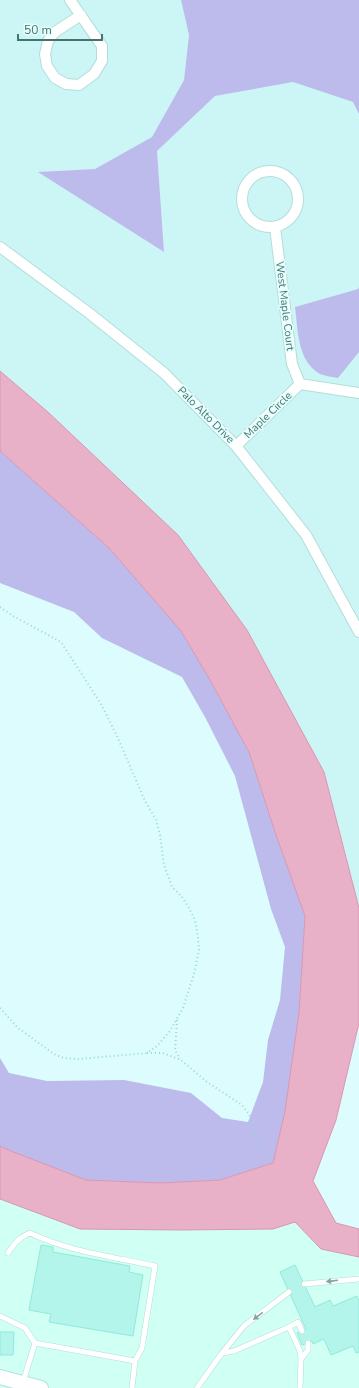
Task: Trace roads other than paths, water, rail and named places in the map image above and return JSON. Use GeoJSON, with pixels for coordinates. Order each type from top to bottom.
{"type":"FeatureCollection","features":[{"type":"Feature","properties":{"kind":"main road"},"geometry":{"type":"LineString","coordinates":[[0,1377],[41,1388]]}},
{"type":"Feature","properties":{"kind":"street"},"geometry":{"type":"LineString","coordinates":[[70,0],[102,46],[102,62],[94,74],[79,85],[66,84],[55,78],[47,66],[45,54],[48,41],[55,32],[81,16]]}},
{"type":"Feature","properties":{"kind":"street"},"geometry":{"type":"LineString","coordinates":[[266,171],[276,171],[285,175],[292,181],[297,190],[299,199],[297,209],[292,217],[275,227],[266,227],[250,219],[245,212],[242,203],[242,194],[250,179],[266,171]]}},
{"type":"Feature","properties":{"kind":"street","name":"West Maple Court"},"geometry":{"type":"LineString","coordinates":[[275,227],[292,364],[300,384]]}},
{"type":"Feature","properties":{"kind":"street","name":"Palo Alto Drive"},"geometry":{"type":"LineString","coordinates":[[0,247],[89,313],[164,373],[236,446],[306,535],[359,632]]}},
{"type":"Feature","properties":{"kind":"street"},"geometry":{"type":"LineString","coordinates":[[300,384],[359,393]]}},
{"type":"Feature","properties":{"kind":"street","name":"Maple Circle"},"geometry":{"type":"LineString","coordinates":[[236,446],[300,384]]}},
{"type":"Feature","properties":{"kind":"lane"},"geometry":{"type":"LineString","coordinates":[[8,1253],[17,1240],[23,1235],[30,1233],[64,1246],[155,1266],[142,1348],[135,1361],[132,1388]]}},
{"type":"Feature","properties":{"kind":"lane"},"geometry":{"type":"LineString","coordinates":[[304,1284],[359,1279]]}},
{"type":"Feature","properties":{"kind":"lane"},"geometry":{"type":"LineString","coordinates":[[197,1388],[222,1353],[244,1326],[289,1292]]}},
{"type":"Feature","properties":{"kind":"lane"},"geometry":{"type":"LineString","coordinates":[[0,1316],[25,1328],[35,1343],[135,1361]]}},
{"type":"Feature","properties":{"kind":"lane"},"geometry":{"type":"LineString","coordinates":[[222,1353],[234,1352],[298,1322],[302,1331]]}},
{"type":"Feature","properties":{"kind":"lane"},"geometry":{"type":"LineString","coordinates":[[289,1326],[300,1351],[300,1388]]}},
{"type":"Feature","properties":{"kind":"lane"},"geometry":{"type":"LineString","coordinates":[[22,1383],[35,1343]]}},
{"type":"Feature","properties":{"kind":"lane"},"geometry":{"type":"LineString","coordinates":[[301,1359],[308,1350],[308,1343]]}}]}
